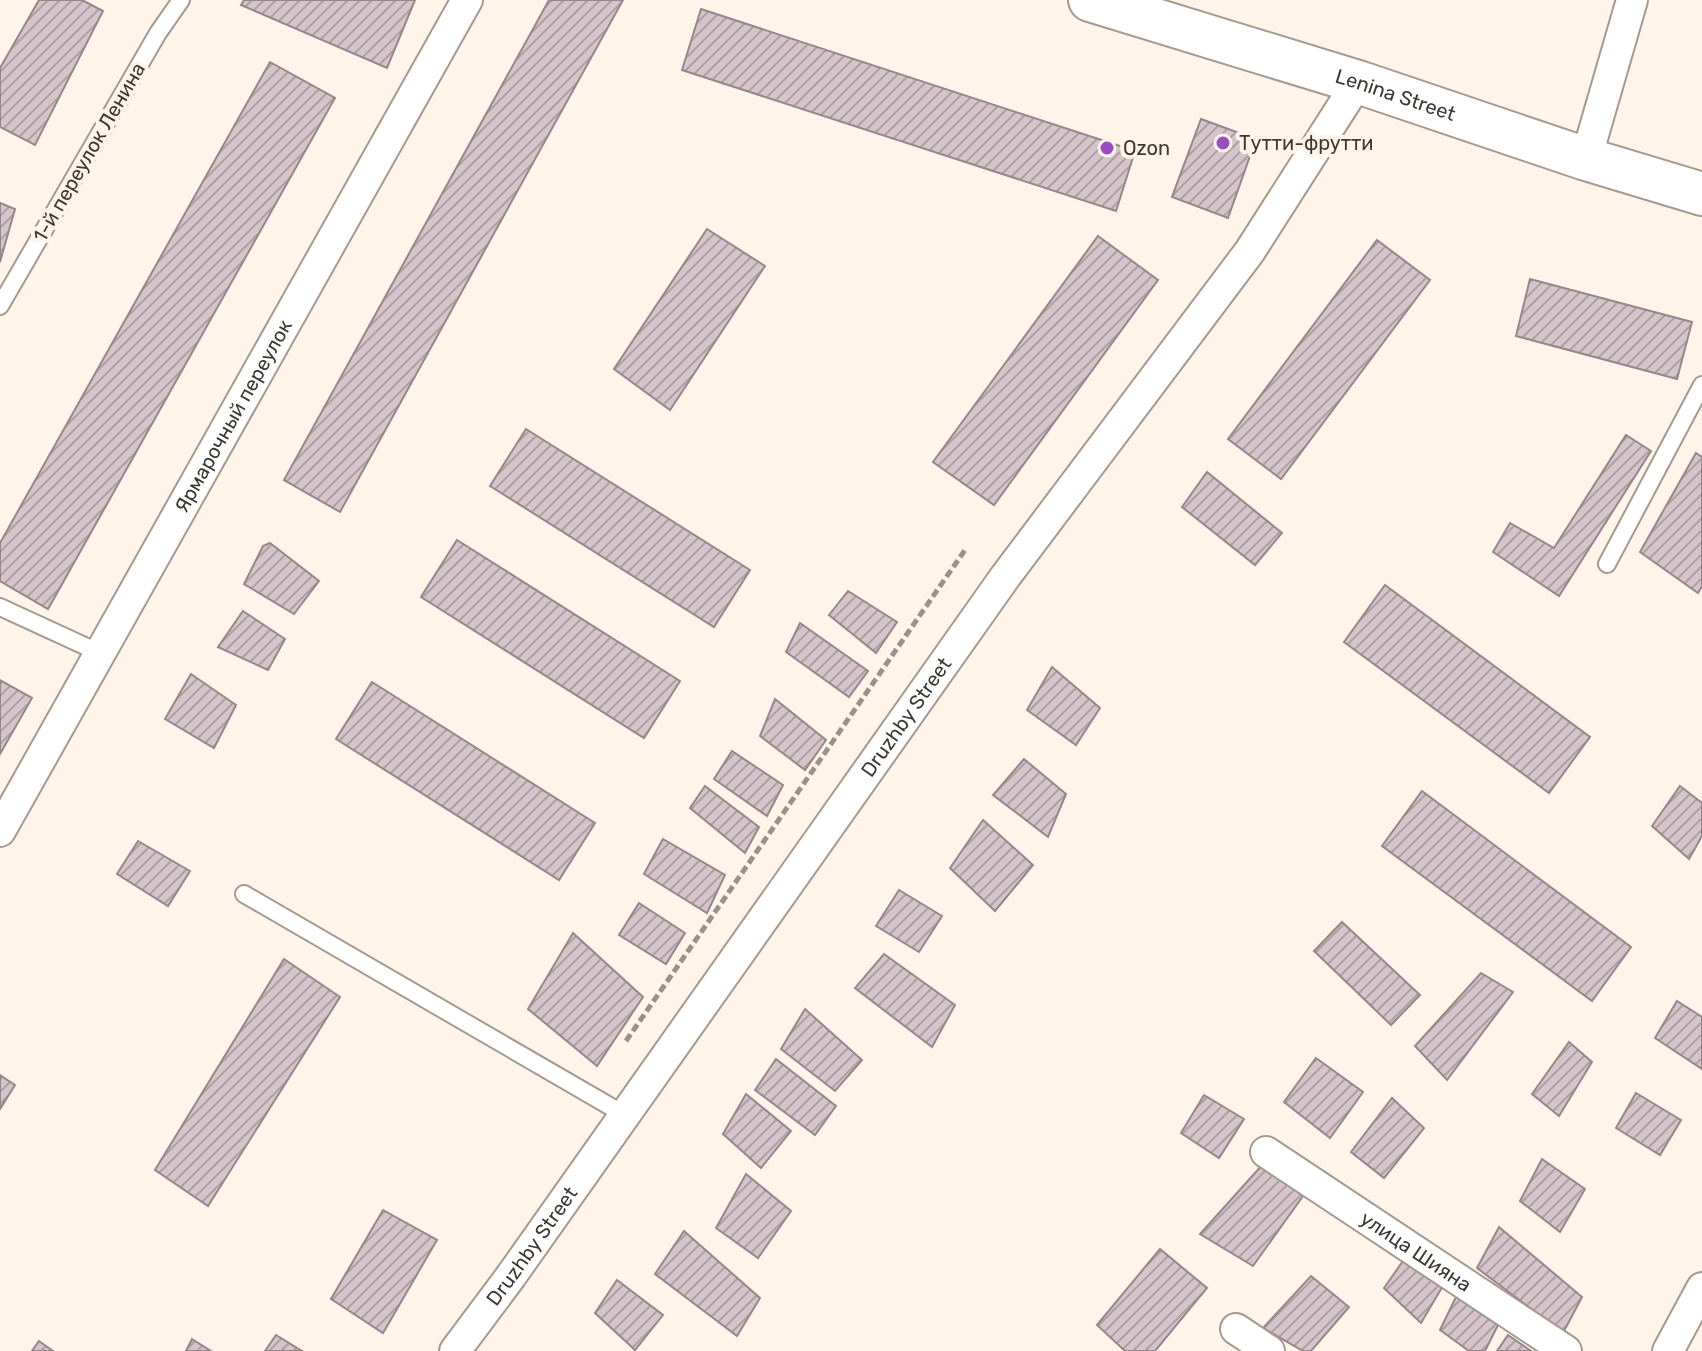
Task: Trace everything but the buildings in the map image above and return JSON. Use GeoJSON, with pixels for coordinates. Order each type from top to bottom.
{"type":"FeatureCollection","features":[{"type":"Feature","properties":{"kind":"main road","name":"Lenina Street"},"geometry":{"type":"LineString","coordinates":[[1090,0],[1358,82],[1586,159],[1702,194]]}},
{"type":"Feature","properties":{"kind":"street","name":"Ярмарочный переулок"},"geometry":{"type":"LineString","coordinates":[[0,831],[467,0]]}},
{"type":"Feature","properties":{"kind":"street"},"geometry":{"type":"LineString","coordinates":[[1586,159],[1632,0]]}},
{"type":"Feature","properties":{"kind":"street","name":"Druzhby Street"},"geometry":{"type":"LineString","coordinates":[[455,1351],[1005,577],[1250,251],[1358,82]]}},
{"type":"Feature","properties":{"kind":"street","name":"улица Шияна"},"geometry":{"type":"LineString","coordinates":[[1266,1152],[1566,1351]]}},
{"type":"Feature","properties":{"kind":"street"},"geometry":{"type":"LineString","coordinates":[[1668,1351],[1702,1288]]}},
{"type":"Feature","properties":{"kind":"street"},"geometry":{"type":"LineString","coordinates":[[1236,1329],[1269,1351]]}},
{"type":"Feature","properties":{"kind":"lane","name":"1-й переулок Ленина"},"geometry":{"type":"LineString","coordinates":[[0,306],[158,33],[181,0]]}},
{"type":"Feature","properties":{"kind":"lane"},"geometry":{"type":"LineString","coordinates":[[1607,564],[1702,385]]}},
{"type":"Feature","properties":{"kind":"lane"},"geometry":{"type":"LineString","coordinates":[[0,607],[100,653]]}},
{"type":"Feature","properties":{"kind":"lane"},"geometry":{"type":"LineString","coordinates":[[244,894],[625,1115]]}},
{"type":"Feature","properties":{"kind":"path"},"geometry":{"type":"LineString","coordinates":[[626,1041],[965,550]]}},
{"type":"Feature","properties":{"kind":"place","name":"Тутти-фрутти"},"geometry":{"type":"Point","coordinates":[1223,143]}},
{"type":"Feature","properties":{"kind":"place","name":"Ozon"},"geometry":{"type":"Point","coordinates":[1107,148]}}]}
